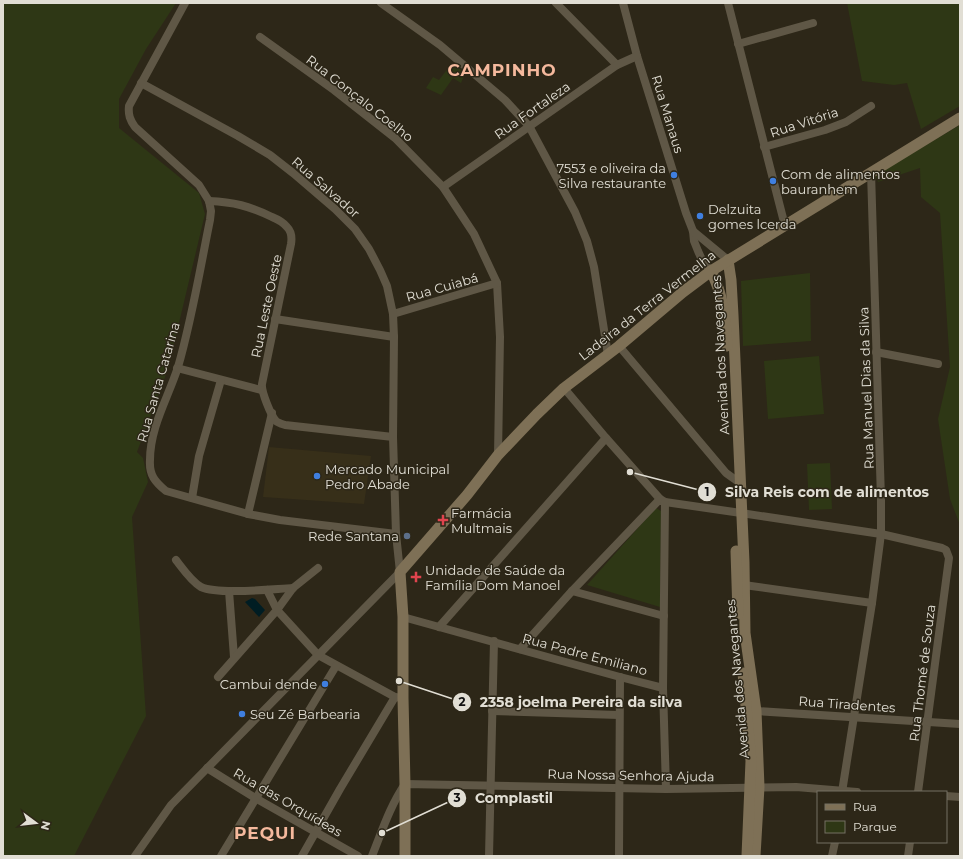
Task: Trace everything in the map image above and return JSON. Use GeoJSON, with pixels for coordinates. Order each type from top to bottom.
{"type":"FeatureCollection","features":[{"type":"Feature","properties":{"kind":"main road","name":"Ladeira da Terra Vermelha"},"geometry":{"type":"LineString","coordinates":[[400,572],[467,495],[498,455],[536,414],[564,388],[608,355],[683,292],[711,271],[960,118]]}},
{"type":"Feature","properties":{"kind":"main road","name":"Avenida dos Navegantes"},"geometry":{"type":"LineString","coordinates":[[728,260],[733,315],[738,512],[738,634],[755,788],[747,856]]}},
{"type":"Feature","properties":{"kind":"main road","name":"Avenida dos Navegantes"},"geometry":{"type":"LineString","coordinates":[[711,271],[719,286],[724,306],[737,481]]}},
{"type":"Feature","properties":{"kind":"main road","name":"Avenida dos Navegantes"},"geometry":{"type":"LineString","coordinates":[[738,512],[744,585],[745,632],[756,711],[755,856]]}},
{"type":"Feature","properties":{"kind":"main road"},"geometry":{"type":"LineString","coordinates":[[400,572],[404,617],[399,697],[405,784],[405,856]]}},
{"type":"Feature","properties":{"kind":"street"},"geometry":{"type":"LineString","coordinates":[[185,3],[129,106],[128,114],[130,122],[199,185],[209,201]]}},
{"type":"Feature","properties":{"kind":"street"},"geometry":{"type":"LineString","coordinates":[[381,3],[440,45],[505,100],[529,126],[575,212],[587,242],[594,267],[608,355]]}},
{"type":"Feature","properties":{"kind":"street"},"geometry":{"type":"LineString","coordinates":[[556,3],[617,65]]}},
{"type":"Feature","properties":{"kind":"street","name":"Rua Manaus"},"geometry":{"type":"LineString","coordinates":[[623,3],[637,56],[693,231],[694,241],[703,262],[711,271]]}},
{"type":"Feature","properties":{"kind":"street"},"geometry":{"type":"LineString","coordinates":[[728,3],[785,226]]}},
{"type":"Feature","properties":{"kind":"street"},"geometry":{"type":"LineString","coordinates":[[738,44],[812,23]]}},
{"type":"Feature","properties":{"kind":"street","name":"Rua Gonçalo Coelho"},"geometry":{"type":"LineString","coordinates":[[260,37],[334,90],[395,138],[443,187],[474,234],[497,283],[500,337],[498,455]]}},
{"type":"Feature","properties":{"kind":"street","name":"Rua Fortaleza"},"geometry":{"type":"LineString","coordinates":[[443,187],[617,65],[637,56]]}},
{"type":"Feature","properties":{"kind":"street","name":"Rua Salvador"},"geometry":{"type":"LineString","coordinates":[[142,83],[270,155],[335,209],[355,229],[380,270],[387,286],[393,314],[393,438],[396,534],[400,572]]}},
{"type":"Feature","properties":{"kind":"street","name":"Rua Vitória"},"geometry":{"type":"LineString","coordinates":[[764,147],[826,130],[846,122],[871,106]]}},
{"type":"Feature","properties":{"kind":"street","name":"Rua Manuel Dias da Silva"},"geometry":{"type":"LineString","coordinates":[[842,791],[872,603],[881,534],[871,172]]}},
{"type":"Feature","properties":{"kind":"street","name":"Rua Leste Oeste"},"geometry":{"type":"LineString","coordinates":[[209,201],[232,202],[247,206],[281,221],[288,227],[292,236],[292,244],[261,390]]}},
{"type":"Feature","properties":{"kind":"street","name":"Rua Santa Catarina"},"geometry":{"type":"LineString","coordinates":[[209,201],[211,211],[210,220],[187,331],[177,368],[152,439],[150,461],[152,475],[156,482],[166,491],[248,514],[280,520],[396,534]]}},
{"type":"Feature","properties":{"kind":"street","name":"Rua Manaus"},"geometry":{"type":"LineString","coordinates":[[693,231],[728,260]]}},
{"type":"Feature","properties":{"kind":"street","name":"Rua Cuiabá"},"geometry":{"type":"LineString","coordinates":[[393,314],[497,283]]}},
{"type":"Feature","properties":{"kind":"street"},"geometry":{"type":"LineString","coordinates":[[275,319],[394,337]]}},
{"type":"Feature","properties":{"kind":"street"},"geometry":{"type":"LineString","coordinates":[[619,346],[726,473],[737,481]]}},
{"type":"Feature","properties":{"kind":"street"},"geometry":{"type":"LineString","coordinates":[[876,352],[938,364]]}},
{"type":"Feature","properties":{"kind":"street"},"geometry":{"type":"LineString","coordinates":[[177,368],[261,390],[275,420],[281,424],[393,438]]}},
{"type":"Feature","properties":{"kind":"street"},"geometry":{"type":"LineString","coordinates":[[192,498],[199,456],[221,380]]}},
{"type":"Feature","properties":{"kind":"street"},"geometry":{"type":"LineString","coordinates":[[564,388],[662,501],[881,534]]}},
{"type":"Feature","properties":{"kind":"street"},"geometry":{"type":"LineString","coordinates":[[248,514],[272,413]]}},
{"type":"Feature","properties":{"kind":"street"},"geometry":{"type":"LineString","coordinates":[[439,627],[606,438]]}},
{"type":"Feature","properties":{"kind":"street"},"geometry":{"type":"LineString","coordinates":[[520,649],[572,591],[662,501]]}},
{"type":"Feature","properties":{"kind":"street"},"geometry":{"type":"LineString","coordinates":[[662,501],[664,616],[663,688],[666,789]]}},
{"type":"Feature","properties":{"kind":"street","name":"Rua Thomé de Souza"},"geometry":{"type":"LineString","coordinates":[[881,534],[942,548],[946,550],[949,558],[918,791]]}},
{"type":"Feature","properties":{"kind":"street"},"geometry":{"type":"LineString","coordinates":[[176,560],[194,582],[201,587],[229,591],[293,588]]}},
{"type":"Feature","properties":{"kind":"street"},"geometry":{"type":"LineString","coordinates":[[218,677],[234,657],[277,610],[293,588],[318,568]]}},
{"type":"Feature","properties":{"kind":"street"},"geometry":{"type":"LineString","coordinates":[[135,856],[171,805],[400,572]]}},
{"type":"Feature","properties":{"kind":"street"},"geometry":{"type":"LineString","coordinates":[[744,585],[872,603]]}},
{"type":"Feature","properties":{"kind":"street"},"geometry":{"type":"LineString","coordinates":[[267,590],[277,610],[318,655],[336,666],[399,697],[302,856]]}},
{"type":"Feature","properties":{"kind":"street"},"geometry":{"type":"LineString","coordinates":[[229,591],[234,657]]}},
{"type":"Feature","properties":{"kind":"street"},"geometry":{"type":"LineString","coordinates":[[572,591],[664,616]]}},
{"type":"Feature","properties":{"kind":"street","name":"Rua Padre Emiliano"},"geometry":{"type":"LineString","coordinates":[[404,617],[663,688]]}},
{"type":"Feature","properties":{"kind":"street"},"geometry":{"type":"LineString","coordinates":[[489,856],[494,641]]}},
{"type":"Feature","properties":{"kind":"street"},"geometry":{"type":"LineString","coordinates":[[222,856],[336,666]]}},
{"type":"Feature","properties":{"kind":"street"},"geometry":{"type":"LineString","coordinates":[[618,856],[620,789],[620,677]]}},
{"type":"Feature","properties":{"kind":"street"},"geometry":{"type":"LineString","coordinates":[[492,711],[619,715]]}},
{"type":"Feature","properties":{"kind":"street","name":"Rua Tiradentes"},"geometry":{"type":"LineString","coordinates":[[756,711],[960,724]]}},
{"type":"Feature","properties":{"kind":"street","name":"Rua das Orquídeas"},"geometry":{"type":"LineString","coordinates":[[207,768],[256,799],[358,856]]}},
{"type":"Feature","properties":{"kind":"street"},"geometry":{"type":"LineString","coordinates":[[372,856],[398,794],[405,784]]}},
{"type":"Feature","properties":{"kind":"street","name":"Rua Nossa Senhora Ajuda"},"geometry":{"type":"LineString","coordinates":[[405,784],[620,789],[796,787],[842,791]]}},
{"type":"Feature","properties":{"kind":"street"},"geometry":{"type":"LineString","coordinates":[[947,796],[960,797]]}},
{"type":"Feature","properties":{"kind":"street"},"geometry":{"type":"LineString","coordinates":[[832,856],[835,843]]}},
{"type":"Feature","properties":{"kind":"street"},"geometry":{"type":"LineString","coordinates":[[908,856],[910,843]]}},
{"type":"Feature","properties":{"kind":"shaded area","name":"Mercado Municipal Pedro Abade"},"geometry":{"type":"Polygon","coordinates":[[[269,447],[371,456],[364,504],[263,497],[269,447]]]}},
{"type":"Feature","properties":{"kind":"green space"},"geometry":{"type":"Polygon","coordinates":[[[3,3],[176,3],[146,49],[119,99],[119,128],[199,193],[205,214],[168,369],[137,452],[143,458],[148,482],[132,517],[146,716],[74,856],[3,856],[3,3]]]}},
{"type":"Feature","properties":{"kind":"green space"},"geometry":{"type":"Polygon","coordinates":[[[847,3],[960,3],[960,106],[921,129],[907,83],[894,85],[862,81],[847,3]]]}},
{"type":"Feature","properties":{"kind":"green space"},"geometry":{"type":"Polygon","coordinates":[[[452,63],[465,73],[461,83],[453,78],[441,95],[426,88],[433,77],[439,80],[452,63]]]}},
{"type":"Feature","properties":{"kind":"green space"},"geometry":{"type":"Polygon","coordinates":[[[960,125],[960,525],[950,499],[938,419],[950,367],[940,213],[921,197],[920,168],[878,182],[875,175],[960,125]]]}},
{"type":"Feature","properties":{"kind":"green space"},"geometry":{"type":"Polygon","coordinates":[[[810,273],[811,341],[743,346],[741,281],[810,273]]]}},
{"type":"Feature","properties":{"kind":"green space"},"geometry":{"type":"Polygon","coordinates":[[[819,356],[824,414],[768,419],[764,361],[819,356]]]}},
{"type":"Feature","properties":{"kind":"green space"},"geometry":{"type":"Polygon","coordinates":[[[830,463],[832,509],[809,510],[807,464],[830,463]]]}},
{"type":"Feature","properties":{"kind":"green space"},"geometry":{"type":"Polygon","coordinates":[[[656,508],[661,511],[660,607],[587,585],[656,508]]]}},
{"type":"Feature","properties":{"kind":"water"},"geometry":{"type":"Polygon","coordinates":[[[252,598],[255,599],[265,610],[259,617],[245,602],[252,598]]]}},
{"type":"Feature","properties":{"kind":"place","name":"7553 e oliveira da Silva restaurante"},"geometry":{"type":"Point","coordinates":[674,175]}},
{"type":"Feature","properties":{"kind":"place","name":"Com de alimentos bauranhem"},"geometry":{"type":"Point","coordinates":[773,181]}},
{"type":"Feature","properties":{"kind":"place","name":"Delzuita gomes lcerda"},"geometry":{"type":"Point","coordinates":[700,216]}},
{"type":"Feature","properties":{"kind":"place","name":"Silva Reis com de alimentos"},"geometry":{"type":"Point","coordinates":[630,472]}},
{"type":"Feature","properties":{"kind":"place","name":"Mercado Municipal Pedro Abade"},"geometry":{"type":"Point","coordinates":[317,476]}},
{"type":"Feature","properties":{"kind":"place","name":"Farmácia Multmais"},"geometry":{"type":"Point","coordinates":[443,520]}},
{"type":"Feature","properties":{"kind":"place","name":"Rede Santana"},"geometry":{"type":"Point","coordinates":[407,536]}},
{"type":"Feature","properties":{"kind":"place","name":"Unidade de Saúde da Família Dom Manoel"},"geometry":{"type":"Point","coordinates":[416,577]}},
{"type":"Feature","properties":{"kind":"place","name":"2358 joelma Pereira da silva"},"geometry":{"type":"Point","coordinates":[399,681]}},
{"type":"Feature","properties":{"kind":"place","name":"Cambui dende"},"geometry":{"type":"Point","coordinates":[325,684]}},
{"type":"Feature","properties":{"kind":"place","name":"Seu Zé Barbearia"},"geometry":{"type":"Point","coordinates":[242,714]}},
{"type":"Feature","properties":{"kind":"place","name":"Complastil"},"geometry":{"type":"Point","coordinates":[382,833]}},
{"type":"Feature","properties":{"kind":"district","name":"CAMPINHO"},"geometry":{"type":"Point","coordinates":[502,70]}},
{"type":"Feature","properties":{"kind":"district","name":"PEQUI"},"geometry":{"type":"Point","coordinates":[265,833]}}]}
